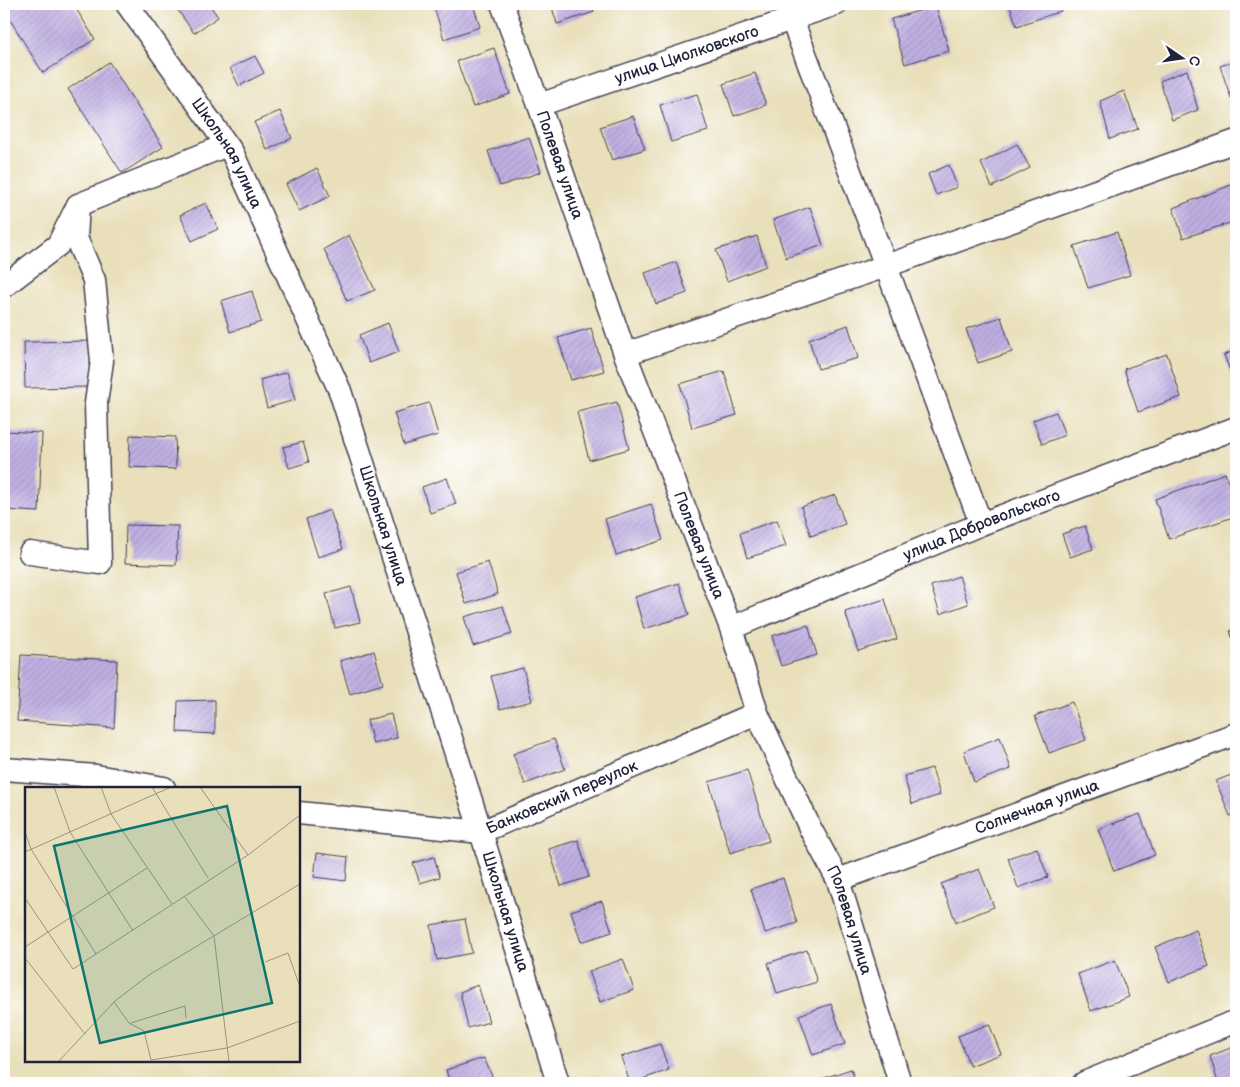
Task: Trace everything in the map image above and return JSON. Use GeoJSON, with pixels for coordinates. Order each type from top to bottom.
{"type":"FeatureCollection","features":[{"type":"Feature","properties":{"kind":"street","name":"Школьная улица"},"geometry":{"type":"LineString","coordinates":[[127,4],[232,152],[340,391],[481,832],[558,1083]]}},
{"type":"Feature","properties":{"kind":"street","name":"Полевая улица"},"geometry":{"type":"LineString","coordinates":[[502,4],[626,354],[731,628],[757,713],[810,828],[838,880],[900,1083]]}},
{"type":"Feature","properties":{"kind":"street","name":"улица Циолковского"},"geometry":{"type":"LineString","coordinates":[[539,104],[789,11],[836,4]]}},
{"type":"Feature","properties":{"kind":"street"},"geometry":{"type":"LineString","coordinates":[[789,11],[981,524]]}},
{"type":"Feature","properties":{"kind":"street"},"geometry":{"type":"LineString","coordinates":[[626,354],[886,266],[1236,141]]}},
{"type":"Feature","properties":{"kind":"street"},"geometry":{"type":"LineString","coordinates":[[4,286],[58,246],[78,205],[227,145]]}},
{"type":"Feature","properties":{"kind":"street"},"geometry":{"type":"LineString","coordinates":[[30,553],[100,563],[96,403],[102,361],[94,280],[76,238],[78,205]]}},
{"type":"Feature","properties":{"kind":"street","name":"улица Добровольского"},"geometry":{"type":"LineString","coordinates":[[731,628],[981,524],[1236,428]]}},
{"type":"Feature","properties":{"kind":"street","name":"Банковский переулок"},"geometry":{"type":"LineString","coordinates":[[300,813],[481,832],[757,713]]}},
{"type":"Feature","properties":{"kind":"street","name":"Солнечная улица"},"geometry":{"type":"LineString","coordinates":[[838,880],[1236,734]]}},
{"type":"Feature","properties":{"kind":"street"},"geometry":{"type":"LineString","coordinates":[[4,769],[96,776],[158,787]]}},
{"type":"Feature","properties":{"kind":"street"},"geometry":{"type":"LineString","coordinates":[[1084,1083],[1236,1021]]}},
{"type":"Feature","properties":{"kind":"building"},"geometry":{"type":"Polygon","coordinates":[[[4,4],[73,4],[95,39],[43,73],[4,10],[4,4]]]}},
{"type":"Feature","properties":{"kind":"building"},"geometry":{"type":"Polygon","coordinates":[[[185,4],[209,4],[218,17],[194,33],[177,9],[185,4]]]}},
{"type":"Feature","properties":{"kind":"building"},"geometry":{"type":"Polygon","coordinates":[[[433,4],[473,4],[480,27],[444,39],[433,4]]]}},
{"type":"Feature","properties":{"kind":"building"},"geometry":{"type":"Polygon","coordinates":[[[551,4],[592,4],[594,12],[557,24],[551,4]]]}},
{"type":"Feature","properties":{"kind":"building"},"geometry":{"type":"Polygon","coordinates":[[[1009,4],[1059,4],[1061,11],[1017,26],[1009,4]]]}},
{"type":"Feature","properties":{"kind":"building"},"geometry":{"type":"Polygon","coordinates":[[[936,6],[949,51],[905,64],[891,19],[936,6]]]}},
{"type":"Feature","properties":{"kind":"building"},"geometry":{"type":"Polygon","coordinates":[[[494,48],[510,94],[473,107],[457,61],[494,48]]]}},
{"type":"Feature","properties":{"kind":"building"},"geometry":{"type":"Polygon","coordinates":[[[255,56],[264,73],[239,86],[230,68],[255,56]]]}},
{"type":"Feature","properties":{"kind":"building"},"geometry":{"type":"Polygon","coordinates":[[[1236,61],[1236,96],[1231,98],[1220,66],[1236,61]]]}},
{"type":"Feature","properties":{"kind":"building"},"geometry":{"type":"Polygon","coordinates":[[[109,62],[163,147],[122,173],[68,89],[109,62]]]}},
{"type":"Feature","properties":{"kind":"building"},"geometry":{"type":"Polygon","coordinates":[[[1187,70],[1198,110],[1172,120],[1160,81],[1187,70]]]}},
{"type":"Feature","properties":{"kind":"building"},"geometry":{"type":"Polygon","coordinates":[[[755,73],[766,105],[734,116],[723,84],[755,73]]]}},
{"type":"Feature","properties":{"kind":"building"},"geometry":{"type":"Polygon","coordinates":[[[1124,91],[1138,129],[1110,139],[1100,101],[1124,91]]]}},
{"type":"Feature","properties":{"kind":"building"},"geometry":{"type":"Polygon","coordinates":[[[697,94],[708,131],[671,142],[660,105],[697,94]]]}},
{"type":"Feature","properties":{"kind":"building"},"geometry":{"type":"Polygon","coordinates":[[[280,111],[292,138],[267,150],[254,122],[280,111]]]}},
{"type":"Feature","properties":{"kind":"building"},"geometry":{"type":"Polygon","coordinates":[[[633,116],[645,149],[612,160],[600,127],[633,116]]]}},
{"type":"Feature","properties":{"kind":"building"},"geometry":{"type":"Polygon","coordinates":[[[529,137],[541,172],[500,186],[488,151],[529,137]]]}},
{"type":"Feature","properties":{"kind":"building"},"geometry":{"type":"Polygon","coordinates":[[[1017,144],[1030,168],[992,187],[981,163],[1017,144]]]}},
{"type":"Feature","properties":{"kind":"building"},"geometry":{"type":"Polygon","coordinates":[[[949,165],[957,187],[936,195],[928,174],[949,165]]]}},
{"type":"Feature","properties":{"kind":"building"},"geometry":{"type":"Polygon","coordinates":[[[317,168],[330,196],[299,211],[286,184],[317,168]]]}},
{"type":"Feature","properties":{"kind":"building"},"geometry":{"type":"Polygon","coordinates":[[[1236,183],[1236,221],[1183,238],[1173,208],[1236,183]]]}},
{"type":"Feature","properties":{"kind":"building"},"geometry":{"type":"Polygon","coordinates":[[[206,203],[218,229],[192,241],[180,215],[206,203]]]}},
{"type":"Feature","properties":{"kind":"building"},"geometry":{"type":"Polygon","coordinates":[[[810,207],[823,245],[786,258],[773,220],[810,207]]]}},
{"type":"Feature","properties":{"kind":"building"},"geometry":{"type":"Polygon","coordinates":[[[1117,232],[1130,275],[1088,288],[1074,246],[1117,232]]]}},
{"type":"Feature","properties":{"kind":"building"},"geometry":{"type":"Polygon","coordinates":[[[349,235],[375,290],[347,301],[324,249],[349,235]]]}},
{"type":"Feature","properties":{"kind":"building"},"geometry":{"type":"Polygon","coordinates":[[[757,236],[766,266],[727,281],[716,250],[757,236]]]}},
{"type":"Feature","properties":{"kind":"building"},"geometry":{"type":"Polygon","coordinates":[[[676,262],[687,293],[656,304],[645,273],[676,262]]]}},
{"type":"Feature","properties":{"kind":"building"},"geometry":{"type":"Polygon","coordinates":[[[252,291],[261,322],[230,332],[221,301],[252,291]]]}},
{"type":"Feature","properties":{"kind":"building"},"geometry":{"type":"Polygon","coordinates":[[[1001,317],[1012,352],[978,363],[966,329],[1001,317]]]}},
{"type":"Feature","properties":{"kind":"building"},"geometry":{"type":"Polygon","coordinates":[[[388,323],[399,352],[369,363],[359,335],[388,323]]]}},
{"type":"Feature","properties":{"kind":"building"},"geometry":{"type":"Polygon","coordinates":[[[848,325],[858,358],[818,369],[809,339],[848,325]]]}},
{"type":"Feature","properties":{"kind":"building"},"geometry":{"type":"Polygon","coordinates":[[[591,328],[604,371],[571,380],[558,338],[591,328]]]}},
{"type":"Feature","properties":{"kind":"building"},"geometry":{"type":"Polygon","coordinates":[[[91,341],[92,387],[25,388],[24,342],[91,341]]]}},
{"type":"Feature","properties":{"kind":"building"},"geometry":{"type":"Polygon","coordinates":[[[1236,350],[1236,378],[1233,379],[1224,355],[1236,350]]]}},
{"type":"Feature","properties":{"kind":"building"},"geometry":{"type":"Polygon","coordinates":[[[1167,354],[1181,397],[1138,412],[1124,369],[1167,354]]]}},
{"type":"Feature","properties":{"kind":"building"},"geometry":{"type":"Polygon","coordinates":[[[724,371],[737,415],[692,428],[680,384],[724,371]]]}},
{"type":"Feature","properties":{"kind":"building"},"geometry":{"type":"Polygon","coordinates":[[[287,372],[295,400],[267,408],[260,380],[287,372]]]}},
{"type":"Feature","properties":{"kind":"building"},"geometry":{"type":"Polygon","coordinates":[[[617,402],[629,449],[589,460],[577,412],[617,402]]]}},
{"type":"Feature","properties":{"kind":"building"},"geometry":{"type":"Polygon","coordinates":[[[429,403],[438,435],[404,445],[394,413],[429,403]]]}},
{"type":"Feature","properties":{"kind":"building"},"geometry":{"type":"Polygon","coordinates":[[[1056,412],[1065,435],[1042,444],[1033,420],[1056,412]]]}},
{"type":"Feature","properties":{"kind":"building"},"geometry":{"type":"Polygon","coordinates":[[[4,431],[42,433],[39,512],[4,510],[4,431]]]}},
{"type":"Feature","properties":{"kind":"building"},"geometry":{"type":"Polygon","coordinates":[[[130,435],[175,437],[176,469],[129,467],[130,435]]]}},
{"type":"Feature","properties":{"kind":"building"},"geometry":{"type":"Polygon","coordinates":[[[303,442],[309,462],[289,468],[283,447],[303,442]]]}},
{"type":"Feature","properties":{"kind":"building"},"geometry":{"type":"Polygon","coordinates":[[[1225,473],[1236,506],[1236,516],[1169,539],[1155,499],[1225,473]]]}},
{"type":"Feature","properties":{"kind":"building"},"geometry":{"type":"Polygon","coordinates":[[[447,478],[456,504],[430,513],[422,487],[447,478]]]}},
{"type":"Feature","properties":{"kind":"building"},"geometry":{"type":"Polygon","coordinates":[[[835,495],[845,524],[811,536],[801,507],[835,495]]]}},
{"type":"Feature","properties":{"kind":"building"},"geometry":{"type":"Polygon","coordinates":[[[651,504],[663,540],[616,555],[605,519],[651,504]]]}},
{"type":"Feature","properties":{"kind":"building"},"geometry":{"type":"Polygon","coordinates":[[[330,510],[343,549],[318,557],[306,519],[330,510]]]}},
{"type":"Feature","properties":{"kind":"building"},"geometry":{"type":"Polygon","coordinates":[[[777,520],[786,546],[747,558],[740,533],[777,520]]]}},
{"type":"Feature","properties":{"kind":"building"},"geometry":{"type":"Polygon","coordinates":[[[126,525],[178,526],[176,565],[125,563],[126,525]]]}},
{"type":"Feature","properties":{"kind":"building"},"geometry":{"type":"Polygon","coordinates":[[[1085,526],[1093,549],[1070,557],[1062,534],[1085,526]]]}},
{"type":"Feature","properties":{"kind":"building"},"geometry":{"type":"Polygon","coordinates":[[[488,562],[498,594],[466,604],[456,572],[488,562]]]}},
{"type":"Feature","properties":{"kind":"building"},"geometry":{"type":"Polygon","coordinates":[[[959,576],[968,604],[940,614],[931,586],[959,576]]]}},
{"type":"Feature","properties":{"kind":"building"},"geometry":{"type":"Polygon","coordinates":[[[679,583],[689,615],[644,629],[635,597],[679,583]]]}},
{"type":"Feature","properties":{"kind":"building"},"geometry":{"type":"Polygon","coordinates":[[[351,587],[360,622],[335,628],[326,594],[351,587]]]}},
{"type":"Feature","properties":{"kind":"building"},"geometry":{"type":"Polygon","coordinates":[[[885,599],[897,639],[858,651],[845,612],[885,599]]]}},
{"type":"Feature","properties":{"kind":"building"},"geometry":{"type":"Polygon","coordinates":[[[503,606],[512,634],[473,646],[464,617],[503,606]]]}},
{"type":"Feature","properties":{"kind":"building"},"geometry":{"type":"Polygon","coordinates":[[[808,625],[817,655],[781,666],[772,636],[808,625]]]}},
{"type":"Feature","properties":{"kind":"building"},"geometry":{"type":"Polygon","coordinates":[[[1236,628],[1236,648],[1230,631],[1236,628]]]}},
{"type":"Feature","properties":{"kind":"building"},"geometry":{"type":"Polygon","coordinates":[[[374,651],[383,684],[350,694],[340,661],[374,651]]]}},
{"type":"Feature","properties":{"kind":"building"},"geometry":{"type":"Polygon","coordinates":[[[21,655],[117,660],[114,728],[17,721],[21,655]]]}},
{"type":"Feature","properties":{"kind":"building"},"geometry":{"type":"Polygon","coordinates":[[[523,668],[532,701],[500,709],[491,676],[523,668]]]}},
{"type":"Feature","properties":{"kind":"building"},"geometry":{"type":"Polygon","coordinates":[[[215,700],[215,734],[177,732],[178,701],[215,700]]]}},
{"type":"Feature","properties":{"kind":"building"},"geometry":{"type":"Polygon","coordinates":[[[1072,702],[1086,740],[1049,753],[1035,716],[1072,702]]]}},
{"type":"Feature","properties":{"kind":"building"},"geometry":{"type":"Polygon","coordinates":[[[391,714],[397,738],[373,744],[367,720],[391,714]]]}},
{"type":"Feature","properties":{"kind":"building"},"geometry":{"type":"Polygon","coordinates":[[[1000,737],[1011,769],[974,782],[964,751],[1000,737]]]}},
{"type":"Feature","properties":{"kind":"building"},"geometry":{"type":"Polygon","coordinates":[[[554,739],[565,769],[525,784],[513,754],[554,739]]]}},
{"type":"Feature","properties":{"kind":"building"},"geometry":{"type":"Polygon","coordinates":[[[932,768],[940,795],[912,804],[904,776],[932,768]]]}},
{"type":"Feature","properties":{"kind":"building"},"geometry":{"type":"Polygon","coordinates":[[[747,770],[769,841],[730,853],[709,782],[747,770]]]}},
{"type":"Feature","properties":{"kind":"building"},"geometry":{"type":"Polygon","coordinates":[[[1236,773],[1236,813],[1230,816],[1216,781],[1236,773]]]}},
{"type":"Feature","properties":{"kind":"building"},"geometry":{"type":"Polygon","coordinates":[[[1140,814],[1155,855],[1114,871],[1098,829],[1140,814]]]}},
{"type":"Feature","properties":{"kind":"building"},"geometry":{"type":"Polygon","coordinates":[[[4,826],[9,827],[6,854],[4,854],[4,826]]]}},
{"type":"Feature","properties":{"kind":"building"},"geometry":{"type":"Polygon","coordinates":[[[578,840],[589,877],[561,886],[549,849],[578,840]]]}},
{"type":"Feature","properties":{"kind":"building"},"geometry":{"type":"Polygon","coordinates":[[[1037,848],[1048,877],[1018,888],[1008,858],[1037,848]]]}},
{"type":"Feature","properties":{"kind":"building"},"geometry":{"type":"Polygon","coordinates":[[[317,853],[348,857],[346,881],[314,877],[317,853]]]}},
{"type":"Feature","properties":{"kind":"building"},"geometry":{"type":"Polygon","coordinates":[[[434,857],[440,877],[420,883],[413,863],[434,857]]]}},
{"type":"Feature","properties":{"kind":"building"},"geometry":{"type":"Polygon","coordinates":[[[979,869],[994,907],[956,922],[941,884],[979,869]]]}},
{"type":"Feature","properties":{"kind":"building"},"geometry":{"type":"Polygon","coordinates":[[[783,878],[797,923],[765,933],[751,889],[783,878]]]}},
{"type":"Feature","properties":{"kind":"building"},"geometry":{"type":"Polygon","coordinates":[[[602,901],[612,932],[581,942],[571,911],[602,901]]]}},
{"type":"Feature","properties":{"kind":"building"},"geometry":{"type":"Polygon","coordinates":[[[465,919],[472,953],[437,960],[431,925],[465,919]]]}},
{"type":"Feature","properties":{"kind":"building"},"geometry":{"type":"Polygon","coordinates":[[[1196,930],[1209,966],[1169,982],[1155,947],[1196,930]]]}},
{"type":"Feature","properties":{"kind":"building"},"geometry":{"type":"Polygon","coordinates":[[[807,950],[817,982],[777,994],[768,963],[807,950]]]}},
{"type":"Feature","properties":{"kind":"building"},"geometry":{"type":"Polygon","coordinates":[[[623,959],[634,990],[600,1002],[589,971],[623,959]]]}},
{"type":"Feature","properties":{"kind":"building"},"geometry":{"type":"Polygon","coordinates":[[[1115,960],[1129,997],[1091,1011],[1078,974],[1115,960]]]}},
{"type":"Feature","properties":{"kind":"building"},"geometry":{"type":"Polygon","coordinates":[[[478,985],[489,1022],[468,1028],[460,992],[478,985]]]}},
{"type":"Feature","properties":{"kind":"building"},"geometry":{"type":"Polygon","coordinates":[[[831,1004],[845,1044],[813,1055],[799,1015],[831,1004]]]}},
{"type":"Feature","properties":{"kind":"building"},"geometry":{"type":"Polygon","coordinates":[[[989,1024],[1001,1054],[970,1066],[958,1036],[989,1024]]]}},
{"type":"Feature","properties":{"kind":"building"},"geometry":{"type":"Polygon","coordinates":[[[660,1044],[669,1070],[630,1083],[621,1057],[660,1044]]]}},
{"type":"Feature","properties":{"kind":"building"},"geometry":{"type":"Polygon","coordinates":[[[1236,1046],[1236,1083],[1218,1083],[1210,1056],[1236,1046]]]}},
{"type":"Feature","properties":{"kind":"building"},"geometry":{"type":"Polygon","coordinates":[[[484,1058],[495,1083],[450,1083],[446,1070],[484,1058]]]}},
{"type":"Feature","properties":{"kind":"building"},"geometry":{"type":"Polygon","coordinates":[[[851,1069],[856,1083],[815,1083],[815,1081],[851,1069]]]}}]}
